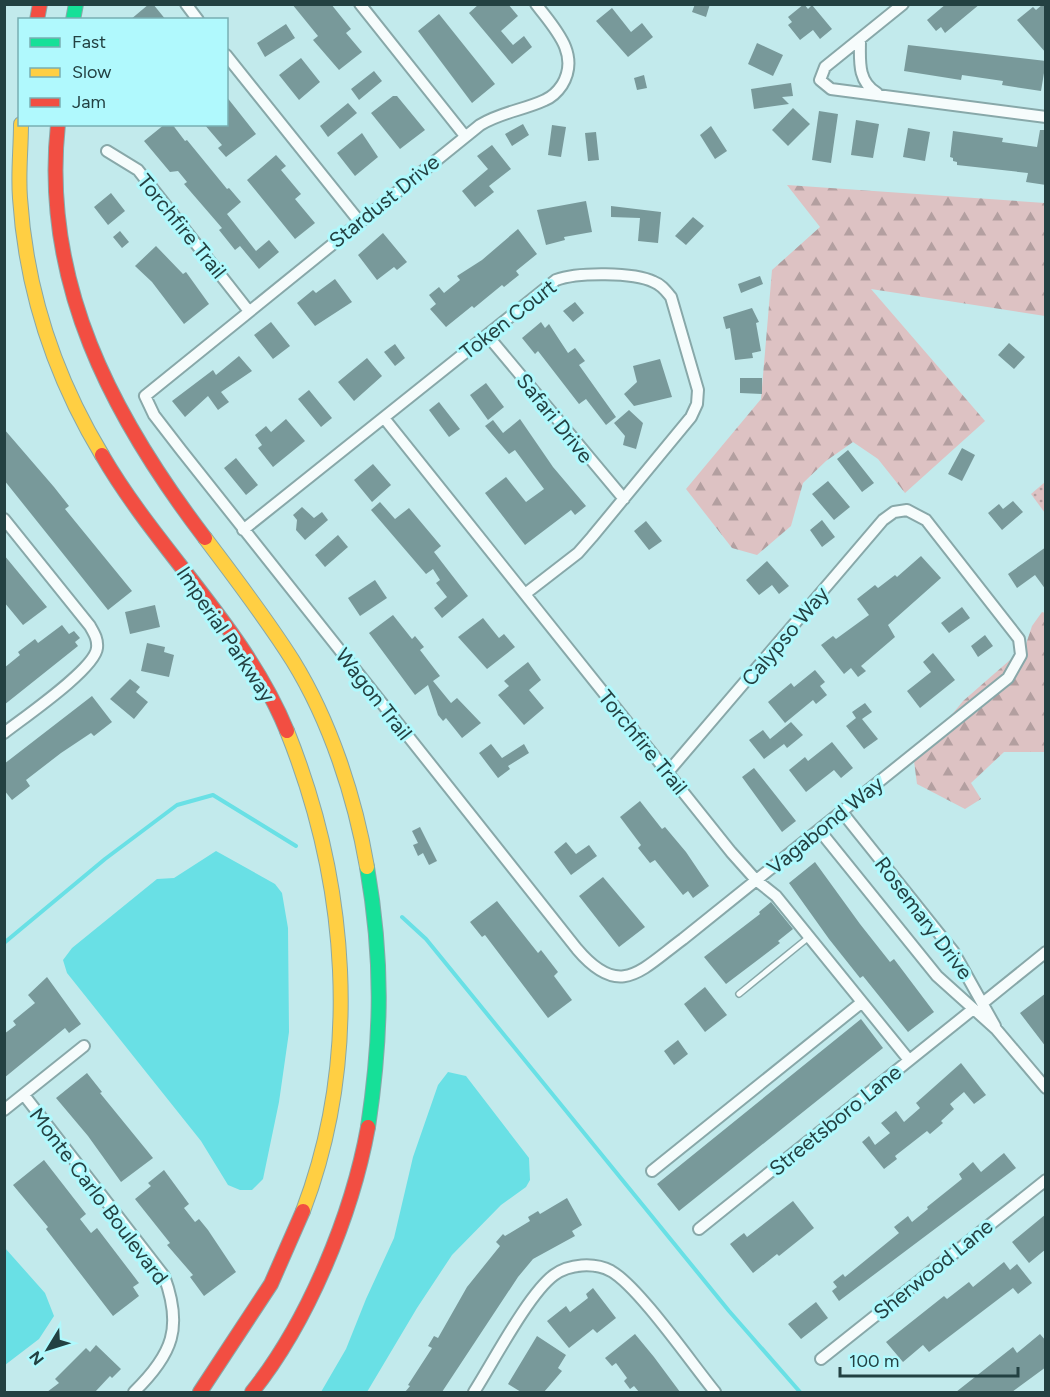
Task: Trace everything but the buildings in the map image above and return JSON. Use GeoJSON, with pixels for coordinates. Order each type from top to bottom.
{"type":"FeatureCollection","features":[{"type":"Feature","properties":{"kind":"main road","name":"Imperial Parkway"},"geometry":{"type":"LineString","coordinates":[[21,126],[20,201],[34,294],[63,385],[109,468],[228,630],[282,718],[317,813],[336,903],[342,992],[337,1072],[319,1164],[291,1244],[248,1325],[200,1392]]}},
{"type":"Feature","properties":{"kind":"main road","name":"Imperial Parkway"},"geometry":{"type":"LineString","coordinates":[[58,126],[54,178],[67,275],[98,372],[134,436],[175,498],[241,583],[294,663],[332,743],[360,827],[377,924],[382,1004],[379,1068],[370,1131],[345,1217],[308,1302],[252,1392]]}},
{"type":"Feature","properties":{"kind":"street"},"geometry":{"type":"LineString","coordinates":[[186,4],[196,18]]}},
{"type":"Feature","properties":{"kind":"street"},"geometry":{"type":"LineString","coordinates":[[360,4],[465,136]]}},
{"type":"Feature","properties":{"kind":"street","name":"Stardust Drive"},"geometry":{"type":"LineString","coordinates":[[145,396],[465,136],[506,111],[546,100],[558,91],[566,79],[569,64],[567,49],[561,36],[536,4]]}},
{"type":"Feature","properties":{"kind":"street"},"geometry":{"type":"LineString","coordinates":[[903,4],[825,68],[820,80],[831,88],[1046,117]]}},
{"type":"Feature","properties":{"kind":"street"},"geometry":{"type":"LineString","coordinates":[[860,40],[860,70],[867,85],[878,94]]}},
{"type":"Feature","properties":{"kind":"street"},"geometry":{"type":"LineString","coordinates":[[228,57],[359,221]]}},
{"type":"Feature","properties":{"kind":"street","name":"Torchfire Trail"},"geometry":{"type":"LineString","coordinates":[[107,151],[138,170],[248,310]]}},
{"type":"Feature","properties":{"kind":"street","name":"Token Court"},"geometry":{"type":"LineString","coordinates":[[243,530],[556,280],[570,274],[652,280],[663,287],[671,297],[698,390],[697,404],[691,417],[578,553],[525,594]]}},
{"type":"Feature","properties":{"kind":"street","name":"Safari Drive"},"geometry":{"type":"LineString","coordinates":[[488,335],[624,499]]}},
{"type":"Feature","properties":{"kind":"street","name":"Wagon Trail"},"geometry":{"type":"LineString","coordinates":[[145,396],[154,415],[243,530],[577,949],[590,965],[617,978]]}},
{"type":"Feature","properties":{"kind":"street","name":"Torchfire Trail"},"geometry":{"type":"LineString","coordinates":[[384,418],[756,880],[776,896],[861,1004],[909,1060]]}},
{"type":"Feature","properties":{"kind":"street","name":"Vagabond Way"},"geometry":{"type":"LineString","coordinates":[[617,978],[634,976],[820,831],[1008,678],[1021,655],[1019,639],[988,596],[926,520],[907,510]]}},
{"type":"Feature","properties":{"kind":"street","name":"Calypso Way"},"geometry":{"type":"LineString","coordinates":[[668,772],[883,520],[894,512],[907,510]]}},
{"type":"Feature","properties":{"kind":"street"},"geometry":{"type":"LineString","coordinates":[[4,519],[90,626],[97,637],[98,650],[87,668],[4,734]]}},
{"type":"Feature","properties":{"kind":"street","name":"Rosemary Drive"},"geometry":{"type":"LineString","coordinates":[[842,812],[953,951],[984,1002],[996,1029]]}},
{"type":"Feature","properties":{"kind":"street","name":"Rosemary Drive"},"geometry":{"type":"LineString","coordinates":[[820,831],[937,976],[972,1010],[996,1029],[1046,1088]]}},
{"type":"Feature","properties":{"kind":"street"},"geometry":{"type":"LineString","coordinates":[[984,1002],[1046,952]]}},
{"type":"Feature","properties":{"kind":"street"},"geometry":{"type":"LineString","coordinates":[[652,1171],[861,1004]]}},
{"type":"Feature","properties":{"kind":"street","name":"Streetsboro Lane"},"geometry":{"type":"LineString","coordinates":[[699,1229],[972,1010]]}},
{"type":"Feature","properties":{"kind":"street"},"geometry":{"type":"LineString","coordinates":[[4,1110],[84,1046]]}},
{"type":"Feature","properties":{"kind":"street","name":"Monte Carlo Boulevard"},"geometry":{"type":"LineString","coordinates":[[24,1095],[164,1276],[172,1298],[174,1326],[167,1352],[134,1392]]}},
{"type":"Feature","properties":{"kind":"street","name":"Sherwood Lane"},"geometry":{"type":"LineString","coordinates":[[821,1359],[1046,1180]]}},
{"type":"Feature","properties":{"kind":"street"},"geometry":{"type":"LineString","coordinates":[[474,1392],[545,1283],[564,1270],[587,1265],[609,1270],[629,1287],[715,1392]]}},
{"type":"Feature","properties":{"kind":"lane"},"geometry":{"type":"LineString","coordinates":[[739,994],[809,937]]}},
{"type":"Feature","properties":{"kind":"green space"},"geometry":{"type":"Polygon","coordinates":[[[787,185],[1045,203],[1045,316],[871,289],[985,421],[905,493],[878,459],[853,442],[826,461],[803,483],[791,526],[757,555],[732,548],[686,489],[761,399],[772,270],[820,227],[787,185]]]}},
{"type":"Feature","properties":{"kind":"green space"},"geometry":{"type":"Polygon","coordinates":[[[1045,482],[1045,513],[1031,494],[1045,482]]]}},
{"type":"Feature","properties":{"kind":"green space"},"geometry":{"type":"Polygon","coordinates":[[[1042,612],[1045,613],[1045,752],[1004,752],[971,783],[981,799],[965,809],[917,784],[914,761],[963,701],[1025,647],[1032,626],[1042,612]]]}},
{"type":"Feature","properties":{"kind":"water"},"geometry":{"type":"Polygon","coordinates":[[[216,851],[275,884],[282,893],[288,928],[289,1032],[279,1102],[263,1179],[252,1190],[240,1190],[228,1185],[201,1141],[67,973],[63,960],[72,948],[157,879],[174,878],[216,851]]]}},
{"type":"Feature","properties":{"kind":"water"},"geometry":{"type":"Polygon","coordinates":[[[448,1072],[466,1076],[529,1158],[530,1180],[526,1187],[501,1205],[452,1255],[367,1392],[321,1392],[346,1349],[394,1238],[413,1157],[438,1085],[448,1072]]]}},
{"type":"Feature","properties":{"kind":"water"},"geometry":{"type":"Polygon","coordinates":[[[5,1248],[45,1293],[54,1316],[39,1339],[5,1365],[5,1248]]]}},
{"type":"Feature","properties":{"kind":"waterway"},"geometry":{"type":"LineString","coordinates":[[4,943],[105,859],[177,805],[213,795],[296,846]]}},
{"type":"Feature","properties":{"kind":"waterway"},"geometry":{"type":"LineString","coordinates":[[402,917],[426,939],[729,1311],[800,1392]]}},
{"type":"Feature","properties":{"kind":"traffic: fast"},"geometry":{"type":"LineString","coordinates":[[73,18],[76,4]]}},
{"type":"Feature","properties":{"kind":"traffic: fast"},"geometry":{"type":"LineString","coordinates":[[367,867],[376,933],[379,997],[376,1060],[368,1127]]}},
{"type":"Feature","properties":{"kind":"traffic: slow"},"geometry":{"type":"LineString","coordinates":[[21,126],[20,198],[23,232],[36,299],[70,395],[102,455]]}},
{"type":"Feature","properties":{"kind":"traffic: slow"},"geometry":{"type":"LineString","coordinates":[[205,538],[283,645],[306,684],[330,734],[339,760],[356,814],[367,867]]}},
{"type":"Feature","properties":{"kind":"traffic: slow"},"geometry":{"type":"LineString","coordinates":[[287,731],[308,789],[324,848],[334,909],[340,970],[340,1031],[334,1092],[322,1152],[303,1211]]}},
{"type":"Feature","properties":{"kind":"traffic: jam"},"geometry":{"type":"LineString","coordinates":[[37,18],[40,4]]}},
{"type":"Feature","properties":{"kind":"traffic: jam"},"geometry":{"type":"LineString","coordinates":[[58,126],[56,182],[61,238],[73,292],[90,344],[113,395],[140,444],[171,492],[205,538]]}},
{"type":"Feature","properties":{"kind":"traffic: jam"},"geometry":{"type":"LineString","coordinates":[[102,455],[148,524],[225,623],[269,693],[287,731]]}},
{"type":"Feature","properties":{"kind":"traffic: jam"},"geometry":{"type":"LineString","coordinates":[[252,1392],[292,1333],[325,1266],[351,1196],[368,1127]]}},
{"type":"Feature","properties":{"kind":"traffic: jam"},"geometry":{"type":"LineString","coordinates":[[200,1392],[271,1284],[303,1211]]}}]}
